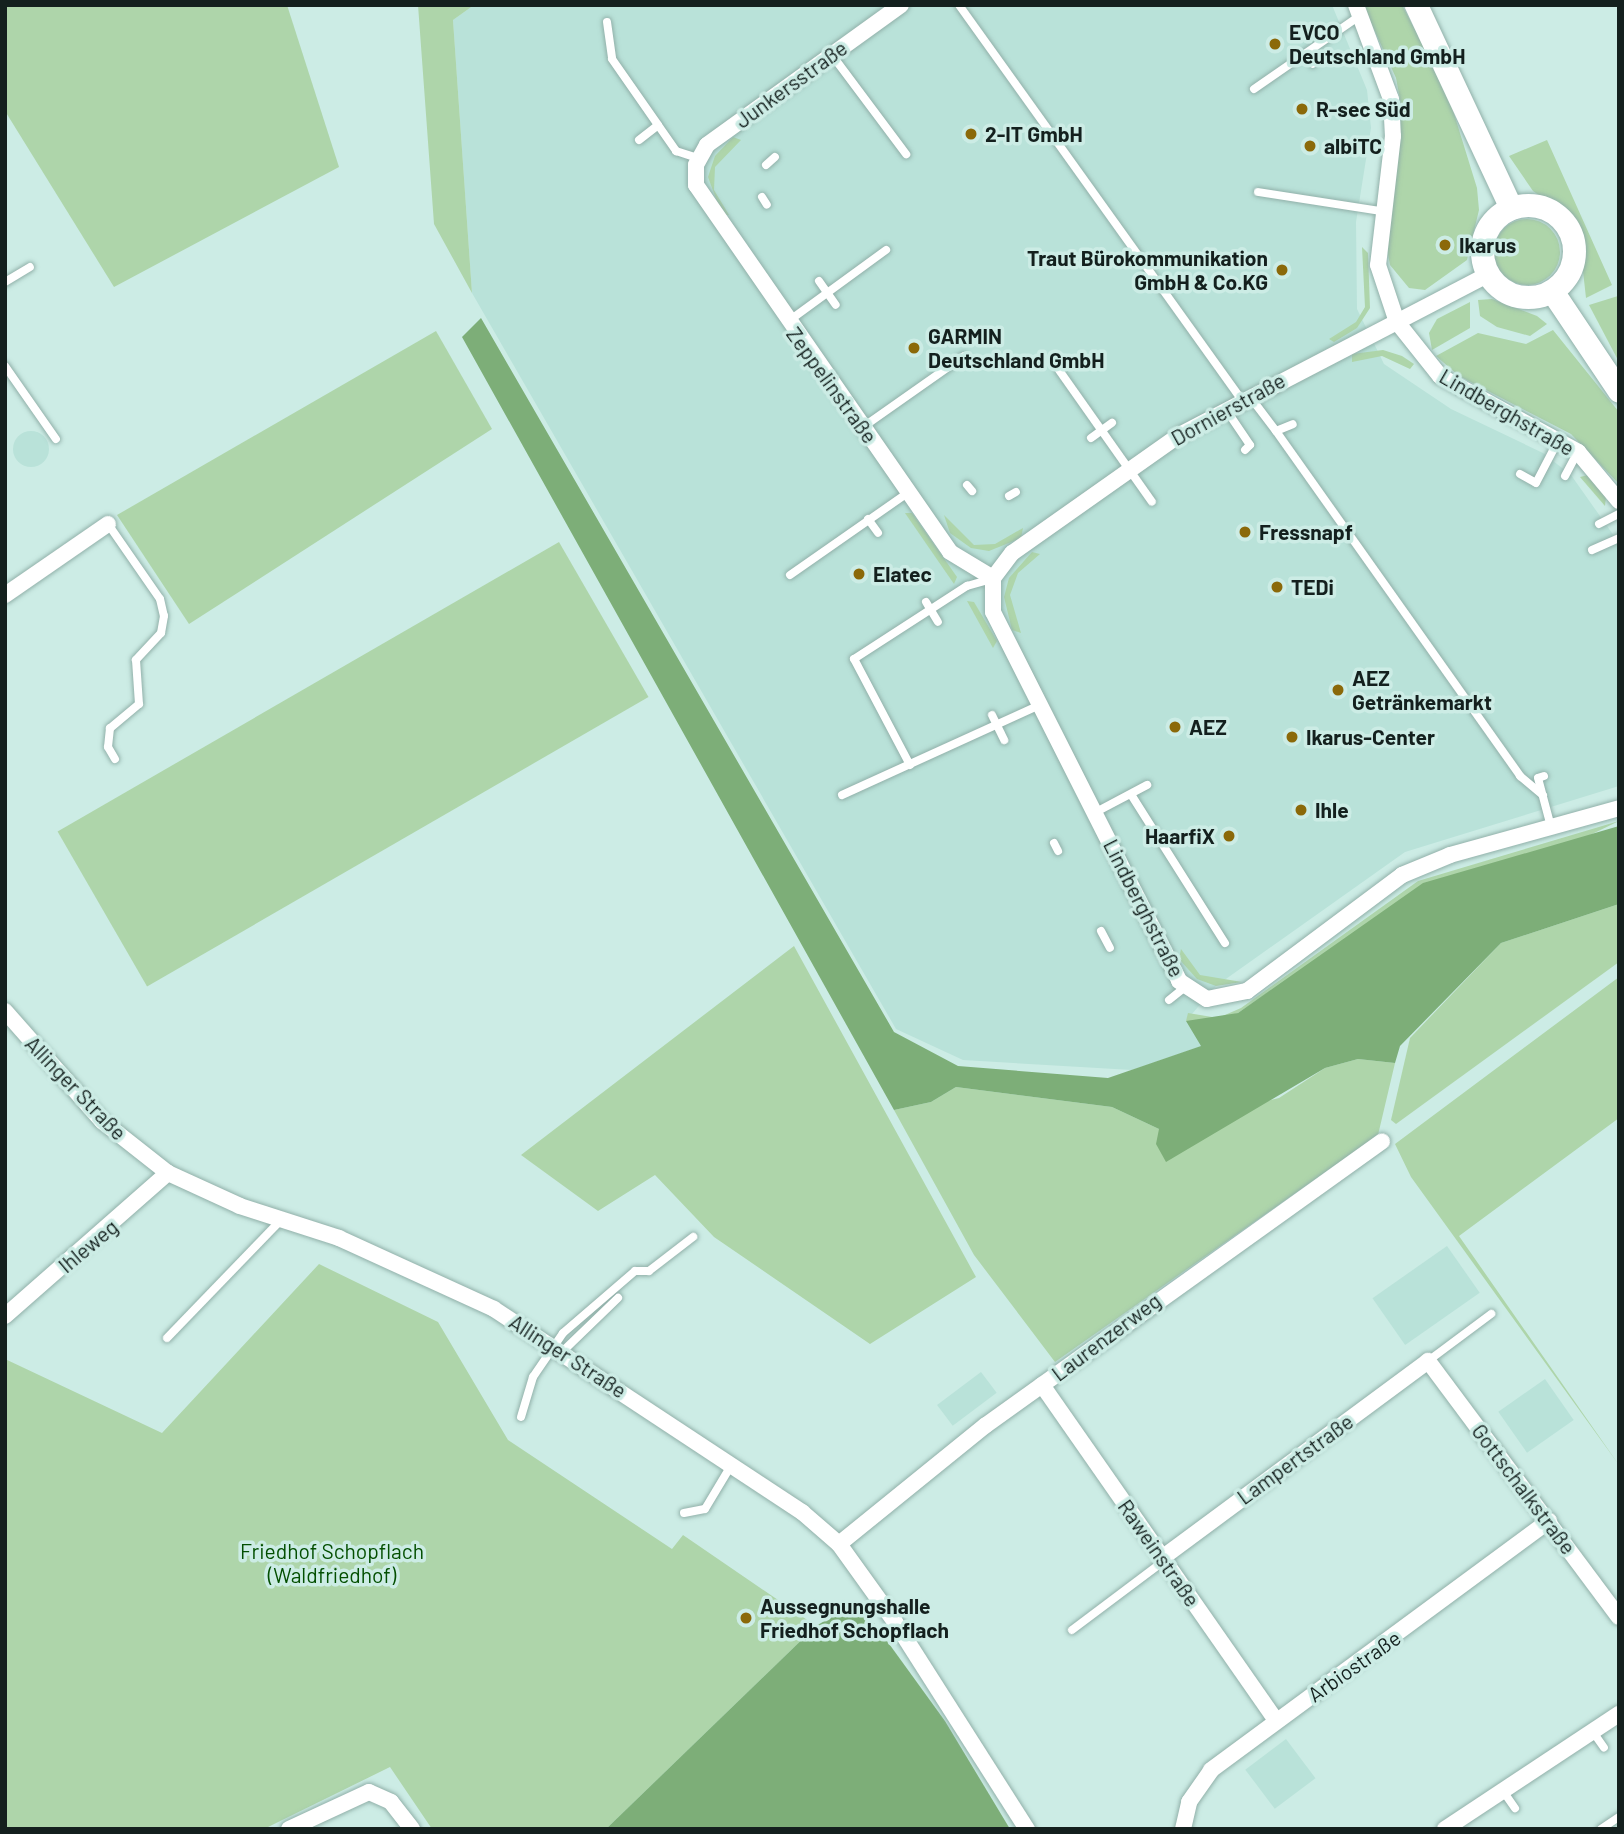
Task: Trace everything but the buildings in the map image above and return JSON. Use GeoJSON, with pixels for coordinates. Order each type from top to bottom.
{"type":"FeatureCollection","features":[{"type":"Feature","properties":{"kind":"street","name":"Junkersstraße"},"geometry":{"type":"LineString","coordinates":[[697,166],[832,55],[901,5]]}},
{"type":"Feature","properties":{"kind":"street"},"geometry":{"type":"LineString","coordinates":[[1416,5],[1511,208]]}},
{"type":"Feature","properties":{"kind":"street"},"geometry":{"type":"LineString","coordinates":[[1358,10],[1391,99],[1393,136],[1381,211],[1378,265],[1397,322]]}},
{"type":"Feature","properties":{"kind":"street","name":"Zeppelinstraße"},"geometry":{"type":"LineString","coordinates":[[697,166],[699,196],[950,552],[993,578]]}},
{"type":"Feature","properties":{"kind":"street"},"geometry":{"type":"LineString","coordinates":[[1526,205],[1555,213],[1573,237],[1572,268],[1552,291],[1515,296],[1487,275],[1484,235],[1511,208],[1526,205]]}},
{"type":"Feature","properties":{"kind":"street","name":"Dornierstraße"},"geometry":{"type":"LineString","coordinates":[[993,578],[1012,553],[1129,470],[1225,408],[1487,275]]}},
{"type":"Feature","properties":{"kind":"street"},"geometry":{"type":"LineString","coordinates":[[1552,291],[1619,391]]}},
{"type":"Feature","properties":{"kind":"street","name":"Lindberghstraße"},"geometry":{"type":"LineString","coordinates":[[1397,322],[1440,376],[1559,439],[1578,452],[1619,501]]}},
{"type":"Feature","properties":{"kind":"street"},"geometry":{"type":"LineString","coordinates":[[5,595],[108,524]]}},
{"type":"Feature","properties":{"kind":"street","name":"Lindberghstraße"},"geometry":{"type":"LineString","coordinates":[[993,578],[993,612],[1185,987],[1206,999],[1236,997],[1402,875],[1619,808]]}},
{"type":"Feature","properties":{"kind":"street","name":"Allinger Straße"},"geometry":{"type":"LineString","coordinates":[[5,1012],[102,1121],[168,1173],[280,1221],[417,1271],[557,1349],[732,1462],[839,1545],[962,1718],[1027,1829]]}},
{"type":"Feature","properties":{"kind":"street","name":"Laurenzerweg"},"geometry":{"type":"LineString","coordinates":[[839,1545],[1042,1385],[1382,1141]]}},
{"type":"Feature","properties":{"kind":"street","name":"Ihleweg"},"geometry":{"type":"LineString","coordinates":[[5,1316],[168,1173]]}},
{"type":"Feature","properties":{"kind":"street","name":"Gottschalkstraße"},"geometry":{"type":"LineString","coordinates":[[1428,1361],[1619,1617]]}},
{"type":"Feature","properties":{"kind":"street","name":"Lampertstraße"},"geometry":{"type":"LineString","coordinates":[[1163,1560],[1428,1361]]}},
{"type":"Feature","properties":{"kind":"street","name":"Raweinstraße"},"geometry":{"type":"LineString","coordinates":[[1042,1385],[1276,1721]]}},
{"type":"Feature","properties":{"kind":"street","name":"Arbiostraße"},"geometry":{"type":"LineString","coordinates":[[1183,1829],[1199,1784],[1276,1721],[1549,1521]]}},
{"type":"Feature","properties":{"kind":"street"},"geometry":{"type":"LineString","coordinates":[[1445,1829],[1619,1714]]}},
{"type":"Feature","properties":{"kind":"street"},"geometry":{"type":"LineString","coordinates":[[289,1829],[369,1791],[391,1802],[412,1829]]}},
{"type":"Feature","properties":{"kind":"lane"},"geometry":{"type":"LineString","coordinates":[[959,5],[1245,397],[1276,431],[1520,776],[1543,795]]}},
{"type":"Feature","properties":{"kind":"lane"},"geometry":{"type":"LineString","coordinates":[[1254,89],[1322,42],[1358,10]]}},
{"type":"Feature","properties":{"kind":"lane"},"geometry":{"type":"LineString","coordinates":[[607,22],[612,59],[676,151],[697,166]]}},
{"type":"Feature","properties":{"kind":"lane"},"geometry":{"type":"LineString","coordinates":[[1316,34],[1322,42]]}},
{"type":"Feature","properties":{"kind":"lane"},"geometry":{"type":"LineString","coordinates":[[1306,54],[1313,64]]}},
{"type":"Feature","properties":{"kind":"lane"},"geometry":{"type":"LineString","coordinates":[[832,55],[865,91],[906,154]]}},
{"type":"Feature","properties":{"kind":"lane"},"geometry":{"type":"LineString","coordinates":[[639,140],[658,125]]}},
{"type":"Feature","properties":{"kind":"lane"},"geometry":{"type":"LineString","coordinates":[[766,165],[775,158]]}},
{"type":"Feature","properties":{"kind":"lane"},"geometry":{"type":"LineString","coordinates":[[1258,192],[1381,211]]}},
{"type":"Feature","properties":{"kind":"lane"},"geometry":{"type":"LineString","coordinates":[[787,322],[886,250]]}},
{"type":"Feature","properties":{"kind":"lane"},"geometry":{"type":"LineString","coordinates":[[5,282],[30,267]]}},
{"type":"Feature","properties":{"kind":"lane"},"geometry":{"type":"LineString","coordinates":[[819,281],[836,305]]}},
{"type":"Feature","properties":{"kind":"lane"},"geometry":{"type":"LineString","coordinates":[[863,427],[964,356]]}},
{"type":"Feature","properties":{"kind":"lane"},"geometry":{"type":"LineString","coordinates":[[5,366],[56,439]]}},
{"type":"Feature","properties":{"kind":"lane"},"geometry":{"type":"LineString","coordinates":[[1059,370],[1152,502]]}},
{"type":"Feature","properties":{"kind":"lane"},"geometry":{"type":"LineString","coordinates":[[1225,408],[1250,445],[1245,450]]}},
{"type":"Feature","properties":{"kind":"lane"},"geometry":{"type":"LineString","coordinates":[[1091,438],[1112,424]]}},
{"type":"Feature","properties":{"kind":"lane"},"geometry":{"type":"LineString","coordinates":[[1276,431],[1293,424]]}},
{"type":"Feature","properties":{"kind":"lane"},"geometry":{"type":"LineString","coordinates":[[1520,474],[1536,483],[1559,439]]}},
{"type":"Feature","properties":{"kind":"lane"},"geometry":{"type":"LineString","coordinates":[[1565,476],[1578,452]]}},
{"type":"Feature","properties":{"kind":"lane"},"geometry":{"type":"LineString","coordinates":[[790,575],[909,492]]}},
{"type":"Feature","properties":{"kind":"lane"},"geometry":{"type":"LineString","coordinates":[[1599,524],[1619,514]]}},
{"type":"Feature","properties":{"kind":"lane"},"geometry":{"type":"LineString","coordinates":[[868,519],[878,533]]}},
{"type":"Feature","properties":{"kind":"lane"},"geometry":{"type":"LineString","coordinates":[[108,524],[160,599],[164,616],[161,633],[136,660],[139,704],[110,727],[108,747],[115,759]]}},
{"type":"Feature","properties":{"kind":"lane"},"geometry":{"type":"LineString","coordinates":[[1592,550],[1619,538]]}},
{"type":"Feature","properties":{"kind":"lane"},"geometry":{"type":"LineString","coordinates":[[910,765],[855,659],[967,586],[993,578]]}},
{"type":"Feature","properties":{"kind":"lane"},"geometry":{"type":"LineString","coordinates":[[926,601],[938,622]]}},
{"type":"Feature","properties":{"kind":"lane"},"geometry":{"type":"LineString","coordinates":[[842,795],[1042,704]]}},
{"type":"Feature","properties":{"kind":"lane"},"geometry":{"type":"LineString","coordinates":[[992,715],[1004,740]]}},
{"type":"Feature","properties":{"kind":"lane"},"geometry":{"type":"LineString","coordinates":[[1544,776],[1538,778],[1551,827]]}},
{"type":"Feature","properties":{"kind":"lane"},"geometry":{"type":"LineString","coordinates":[[1096,813],[1147,786]]}},
{"type":"Feature","properties":{"kind":"lane"},"geometry":{"type":"LineString","coordinates":[[1132,796],[1225,943]]}},
{"type":"Feature","properties":{"kind":"lane"},"geometry":{"type":"LineString","coordinates":[[1101,931],[1110,948]]}},
{"type":"Feature","properties":{"kind":"lane"},"geometry":{"type":"LineString","coordinates":[[1169,1000],[1185,987]]}},
{"type":"Feature","properties":{"kind":"lane"},"geometry":{"type":"LineString","coordinates":[[167,1338],[280,1221]]}},
{"type":"Feature","properties":{"kind":"lane"},"geometry":{"type":"LineString","coordinates":[[521,1417],[533,1377],[557,1349],[635,1271],[649,1271],[693,1237]]}},
{"type":"Feature","properties":{"kind":"lane"},"geometry":{"type":"LineString","coordinates":[[557,1349],[618,1298]]}},
{"type":"Feature","properties":{"kind":"lane"},"geometry":{"type":"LineString","coordinates":[[1428,1361],[1491,1314]]}},
{"type":"Feature","properties":{"kind":"lane"},"geometry":{"type":"LineString","coordinates":[[684,1513],[705,1509],[732,1462]]}},
{"type":"Feature","properties":{"kind":"lane"},"geometry":{"type":"LineString","coordinates":[[1072,1630],[1163,1560]]}},
{"type":"Feature","properties":{"kind":"lane"},"geometry":{"type":"LineString","coordinates":[[1593,1732],[1604,1748]]}},
{"type":"Feature","properties":{"kind":"lane"},"geometry":{"type":"LineString","coordinates":[[1503,1791],[1515,1808]]}},
{"type":"Feature","properties":{"kind":"lane"},"geometry":{"type":"LineString","coordinates":[[1601,1829],[1619,1817]]}},
{"type":"Feature","properties":{"kind":"shaded area"},"geometry":{"type":"Polygon","coordinates":[[[474,5],[1332,5],[1367,90],[1371,128],[1356,222],[1357,309],[1384,364],[1451,409],[1543,453],[1571,475],[1619,543],[1619,786],[1405,852],[1216,986],[1186,1021],[1202,1046],[1132,1070],[963,1060],[896,1029],[472,293],[453,20],[474,5]]]}},
{"type":"Feature","properties":{"kind":"shaded area"},"geometry":{"type":"Polygon","coordinates":[[[31,431],[44,436],[49,449],[44,462],[31,467],[18,462],[13,449],[18,436],[31,431]]]}},
{"type":"Feature","properties":{"kind":"shaded area"},"geometry":{"type":"Polygon","coordinates":[[[1447,1246],[1480,1293],[1405,1345],[1372,1298],[1447,1246]]]}},
{"type":"Feature","properties":{"kind":"shaded area"},"geometry":{"type":"Polygon","coordinates":[[[981,1372],[997,1393],[953,1426],[937,1405],[981,1372]]]}},
{"type":"Feature","properties":{"kind":"shaded area"},"geometry":{"type":"Polygon","coordinates":[[[1545,1379],[1574,1420],[1527,1453],[1498,1412],[1545,1379]]]}},
{"type":"Feature","properties":{"kind":"shaded area"},"geometry":{"type":"Polygon","coordinates":[[[1286,1739],[1315,1778],[1275,1809],[1245,1770],[1286,1739]]]}},
{"type":"Feature","properties":{"kind":"green space"},"geometry":{"type":"Polygon","coordinates":[[[5,5],[287,5],[339,167],[114,287],[5,111],[5,5]]]}},
{"type":"Feature","properties":{"kind":"green space"},"geometry":{"type":"Polygon","coordinates":[[[418,5],[474,5],[453,20],[472,293],[434,224],[418,5]]]}},
{"type":"Feature","properties":{"kind":"green space"},"geometry":{"type":"Polygon","coordinates":[[[1363,5],[1402,5],[1447,91],[1477,188],[1479,210],[1467,260],[1425,290],[1409,288],[1390,265],[1386,244],[1402,110],[1396,78],[1363,5]]]}},
{"type":"Feature","properties":{"kind":"green space"},"geometry":{"type":"Polygon","coordinates":[[[733,137],[741,140],[715,167],[714,190],[729,215],[722,215],[708,177],[715,156],[733,137]]]}},
{"type":"Feature","properties":{"kind":"green space"},"geometry":{"type":"Polygon","coordinates":[[[1547,140],[1612,285],[1586,298],[1579,235],[1569,216],[1533,191],[1509,156],[1547,140]]]}},
{"type":"Feature","properties":{"kind":"green space"},"geometry":{"type":"Polygon","coordinates":[[[1527,219],[1540,222],[1550,229],[1557,239],[1560,252],[1557,265],[1550,275],[1540,282],[1527,285],[1514,282],[1504,275],[1497,265],[1494,252],[1497,239],[1504,229],[1514,222],[1527,219]]]}},
{"type":"Feature","properties":{"kind":"green space"},"geometry":{"type":"Polygon","coordinates":[[[1362,247],[1368,253],[1370,308],[1357,328],[1334,342],[1329,339],[1356,322],[1365,307],[1362,247]]]}},
{"type":"Feature","properties":{"kind":"green space"},"geometry":{"type":"Polygon","coordinates":[[[1618,296],[1619,299],[1619,362],[1589,305],[1618,296]]]}},
{"type":"Feature","properties":{"kind":"green space"},"geometry":{"type":"Polygon","coordinates":[[[1492,299],[1537,316],[1547,324],[1530,336],[1497,327],[1480,316],[1478,300],[1492,299]]]}},
{"type":"Feature","properties":{"kind":"green space"},"geometry":{"type":"Polygon","coordinates":[[[1470,302],[1470,328],[1432,350],[1429,333],[1437,319],[1470,302]]]}},
{"type":"Feature","properties":{"kind":"green space"},"geometry":{"type":"Polygon","coordinates":[[[481,318],[894,1032],[958,1066],[1108,1078],[1201,1046],[1186,1021],[1238,1013],[1423,883],[1619,826],[1619,904],[1501,943],[1400,1046],[1395,1063],[1358,1059],[1325,1068],[1166,1162],[1156,1144],[1159,1129],[1112,1107],[956,1087],[931,1102],[894,1110],[462,337],[481,318]]]}},
{"type":"Feature","properties":{"kind":"green space"},"geometry":{"type":"Polygon","coordinates":[[[1553,330],[1619,412],[1619,484],[1571,434],[1459,376],[1436,356],[1478,333],[1526,344],[1553,330]]]}},
{"type":"Feature","properties":{"kind":"green space"},"geometry":{"type":"Polygon","coordinates":[[[436,331],[492,429],[189,624],[117,515],[436,331]]]}},
{"type":"Feature","properties":{"kind":"green space"},"geometry":{"type":"Polygon","coordinates":[[[1383,350],[1402,356],[1414,364],[1410,369],[1382,356],[1352,362],[1352,354],[1383,350]]]}},
{"type":"Feature","properties":{"kind":"green space"},"geometry":{"type":"Polygon","coordinates":[[[1588,475],[1606,497],[1605,506],[1580,477],[1588,475]]]}},
{"type":"Feature","properties":{"kind":"green space"},"geometry":{"type":"Polygon","coordinates":[[[905,513],[912,513],[957,577],[954,584],[905,513]]]}},
{"type":"Feature","properties":{"kind":"green space"},"geometry":{"type":"Polygon","coordinates":[[[944,515],[974,545],[995,544],[1023,528],[1021,538],[989,551],[971,548],[950,533],[944,515]]]}},
{"type":"Feature","properties":{"kind":"green space"},"geometry":{"type":"Polygon","coordinates":[[[559,542],[648,697],[147,987],[58,832],[559,542]]]}},
{"type":"Feature","properties":{"kind":"green space"},"geometry":{"type":"Polygon","coordinates":[[[1032,552],[1040,554],[1018,573],[1010,595],[1021,633],[1012,630],[1004,597],[1009,578],[1032,552]]]}},
{"type":"Feature","properties":{"kind":"green space"},"geometry":{"type":"Polygon","coordinates":[[[967,601],[974,602],[997,641],[993,648],[967,601]]]}},
{"type":"Feature","properties":{"kind":"green space"},"geometry":{"type":"Polygon","coordinates":[[[1619,821],[1276,987],[1238,1013],[1215,1021],[1186,1021],[1188,1013],[1218,1018],[1241,1008],[1418,881],[1619,821]]]}},
{"type":"Feature","properties":{"kind":"green space"},"geometry":{"type":"Polygon","coordinates":[[[1619,904],[1619,962],[1396,1124],[1391,1120],[1410,1038],[1501,943],[1619,904]]]}},
{"type":"Feature","properties":{"kind":"green space"},"geometry":{"type":"Polygon","coordinates":[[[794,946],[976,1277],[870,1344],[714,1237],[655,1175],[598,1211],[521,1155],[794,946]]]}},
{"type":"Feature","properties":{"kind":"green space"},"geometry":{"type":"Polygon","coordinates":[[[1181,949],[1200,975],[1242,982],[1216,986],[1197,979],[1179,959],[1181,949]]]}},
{"type":"Feature","properties":{"kind":"green space"},"geometry":{"type":"Polygon","coordinates":[[[1619,977],[1619,1118],[1459,1236],[1619,1465],[1411,1177],[1395,1144],[1619,977]]]}},
{"type":"Feature","properties":{"kind":"green space"},"geometry":{"type":"Polygon","coordinates":[[[1358,1059],[1395,1063],[1378,1135],[1055,1362],[974,1255],[894,1110],[931,1102],[956,1087],[1112,1107],[1159,1129],[1279,1098],[1325,1068],[1358,1059]]]}},
{"type":"Feature","properties":{"kind":"green space","name":"Friedhof Schopflach (Waldfriedhof)"},"geometry":{"type":"Polygon","coordinates":[[[319,1264],[438,1322],[508,1440],[672,1549],[683,1535],[816,1626],[606,1829],[432,1829],[390,1767],[264,1829],[5,1829],[5,1359],[162,1433],[319,1264]]]}},
{"type":"Feature","properties":{"kind":"green space"},"geometry":{"type":"Polygon","coordinates":[[[858,1601],[945,1721],[1010,1829],[606,1829],[816,1626],[858,1601]]]}},
{"type":"Feature","properties":{"kind":"place","name":"EVCO Deutschland GmbH"},"geometry":{"type":"Point","coordinates":[1275,44]}},
{"type":"Feature","properties":{"kind":"place","name":"R-sec Süd"},"geometry":{"type":"Point","coordinates":[1302,109]}},
{"type":"Feature","properties":{"kind":"place","name":"2-IT GmbH"},"geometry":{"type":"Point","coordinates":[971,134]}},
{"type":"Feature","properties":{"kind":"place","name":"albiTC"},"geometry":{"type":"Point","coordinates":[1310,146]}},
{"type":"Feature","properties":{"kind":"place","name":"Ikarus"},"geometry":{"type":"Point","coordinates":[1445,245]}},
{"type":"Feature","properties":{"kind":"place","name":"Traut Bürokommunikation GmbH & Co.KG"},"geometry":{"type":"Point","coordinates":[1282,270]}},
{"type":"Feature","properties":{"kind":"place","name":"GARMIN Deutschland GmbH"},"geometry":{"type":"Point","coordinates":[914,348]}},
{"type":"Feature","properties":{"kind":"place","name":"Fressnapf"},"geometry":{"type":"Point","coordinates":[1245,532]}},
{"type":"Feature","properties":{"kind":"place","name":"Elatec"},"geometry":{"type":"Point","coordinates":[859,574]}},
{"type":"Feature","properties":{"kind":"place","name":"TEDi"},"geometry":{"type":"Point","coordinates":[1277,587]}},
{"type":"Feature","properties":{"kind":"place","name":"AEZ Getränkemarkt"},"geometry":{"type":"Point","coordinates":[1338,690]}},
{"type":"Feature","properties":{"kind":"place","name":"AEZ"},"geometry":{"type":"Point","coordinates":[1175,727]}},
{"type":"Feature","properties":{"kind":"place","name":"Ikarus-Center"},"geometry":{"type":"Point","coordinates":[1292,737]}},
{"type":"Feature","properties":{"kind":"place","name":"Ihle"},"geometry":{"type":"Point","coordinates":[1301,810]}},
{"type":"Feature","properties":{"kind":"place","name":"HaarfiX"},"geometry":{"type":"Point","coordinates":[1229,836]}},
{"type":"Feature","properties":{"kind":"place","name":"Aussegnungshalle Friedhof Schopflach"},"geometry":{"type":"Point","coordinates":[746,1618]}}]}
